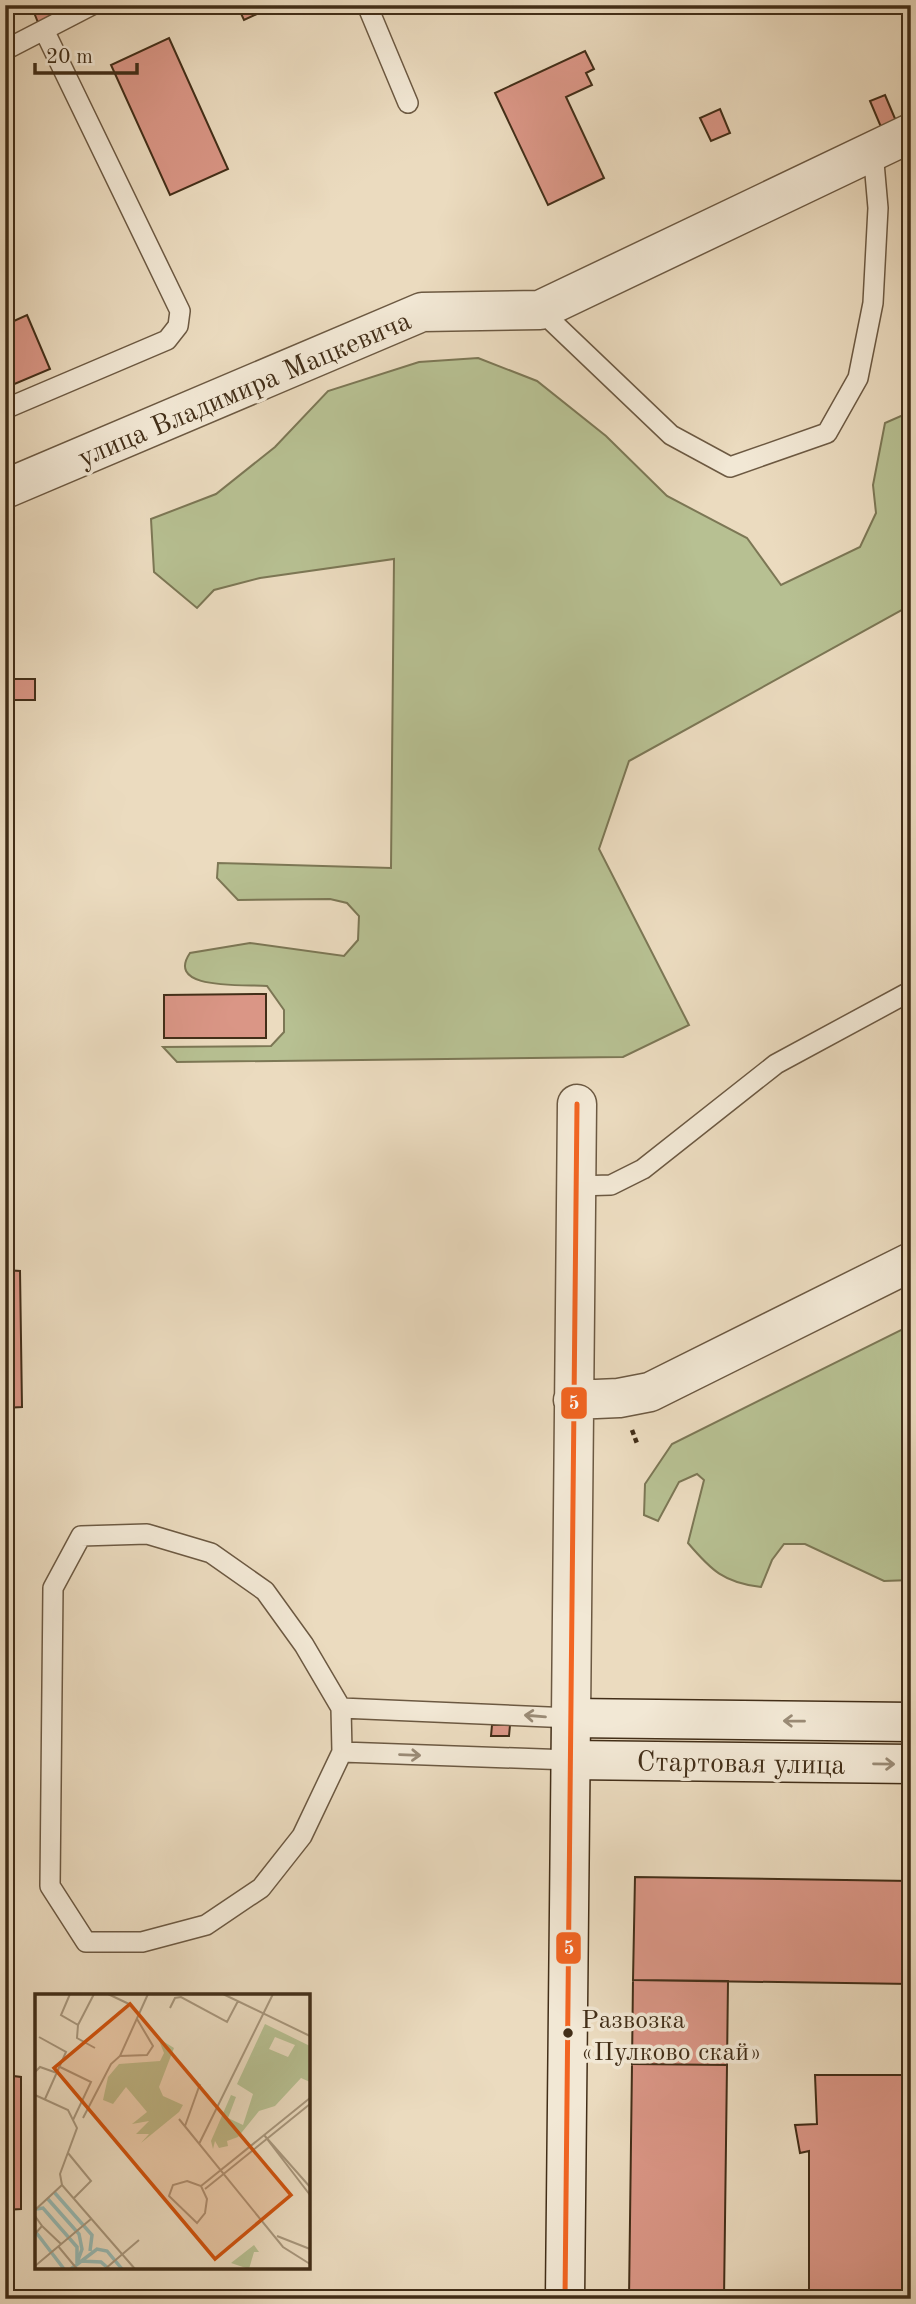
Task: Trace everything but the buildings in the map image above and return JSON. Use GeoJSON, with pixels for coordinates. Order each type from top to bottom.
{"type":"FeatureCollection","features":[{"type":"Feature","properties":{"kind":"street","name":"улица Владимира Мацкевича"},"geometry":{"type":"LineString","coordinates":[[5,489],[422,312],[540,310],[911,133]]}},
{"type":"Feature","properties":{"kind":"street"},"geometry":{"type":"LineString","coordinates":[[565,2299],[577,1104]]}},
{"type":"Feature","properties":{"kind":"street"},"geometry":{"type":"LineString","coordinates":[[573,1400],[619,1398],[650,1392],[911,1262]]}},
{"type":"Feature","properties":{"kind":"street","name":"Стартовая улица"},"geometry":{"type":"LineString","coordinates":[[571,1718],[911,1723]]}},
{"type":"Feature","properties":{"kind":"street","name":"Стартовая улица"},"geometry":{"type":"LineString","coordinates":[[570,1760],[911,1764]]}},
{"type":"Feature","properties":{"kind":"lane"},"geometry":{"type":"LineString","coordinates":[[5,50],[92,5]]}},
{"type":"Feature","properties":{"kind":"lane"},"geometry":{"type":"LineString","coordinates":[[367,5],[408,103]]}},
{"type":"Feature","properties":{"kind":"lane"},"geometry":{"type":"LineString","coordinates":[[5,409],[167,340],[178,327],[180,311],[44,30]]}},
{"type":"Feature","properties":{"kind":"lane"},"geometry":{"type":"LineString","coordinates":[[540,310],[671,435],[730,467],[827,433],[858,378],[873,303],[878,208],[873,151]]}},
{"type":"Feature","properties":{"kind":"lane"},"geometry":{"type":"LineString","coordinates":[[576,1186],[611,1185],[643,1169],[776,1064],[911,991]]}},
{"type":"Feature","properties":{"kind":"lane"},"geometry":{"type":"LineString","coordinates":[[147,1534],[211,1553],[265,1591],[304,1645],[341,1708],[342,1752],[302,1836],[261,1888],[206,1925],[142,1942],[86,1942],[50,1886],[53,1588],[81,1536],[147,1534]]}},
{"type":"Feature","properties":{"kind":"lane"},"geometry":{"type":"LineString","coordinates":[[341,1708],[571,1718]]}},
{"type":"Feature","properties":{"kind":"lane"},"geometry":{"type":"LineString","coordinates":[[342,1752],[570,1760]]}},
{"type":"Feature","properties":{"kind":"green space"},"geometry":{"type":"Polygon","coordinates":[[[478,358],[537,381],[606,436],[667,496],[747,538],[781,585],[860,547],[876,513],[873,485],[885,423],[910,412],[911,605],[629,761],[599,849],[689,1025],[623,1057],[177,1062],[163,1047],[271,1046],[284,1032],[284,1010],[267,986],[227,985],[197,980],[188,974],[185,965],[190,953],[250,943],[344,956],[358,940],[359,916],[347,903],[330,899],[238,900],[217,878],[218,863],[391,868],[394,559],[260,578],[214,590],[197,608],[154,572],[151,519],[216,494],[275,447],[328,391],[419,362],[478,358]]]}},
{"type":"Feature","properties":{"kind":"green space"},"geometry":{"type":"Polygon","coordinates":[[[911,1325],[911,1580],[884,1581],[805,1544],[784,1544],[772,1560],[761,1587],[737,1582],[719,1574],[688,1543],[704,1480],[697,1474],[679,1482],[658,1521],[644,1515],[645,1484],[672,1444],[911,1325]]]}},
{"type":"Feature","properties":{"kind":"transit line","name":"5"},"geometry":{"type":"LineString","coordinates":[[565,2299],[577,1104]]}},
{"type":"Feature","properties":{"kind":"place","name":"Развозка «Пулково скай»"},"geometry":{"type":"Point","coordinates":[568,2033]}}]}
